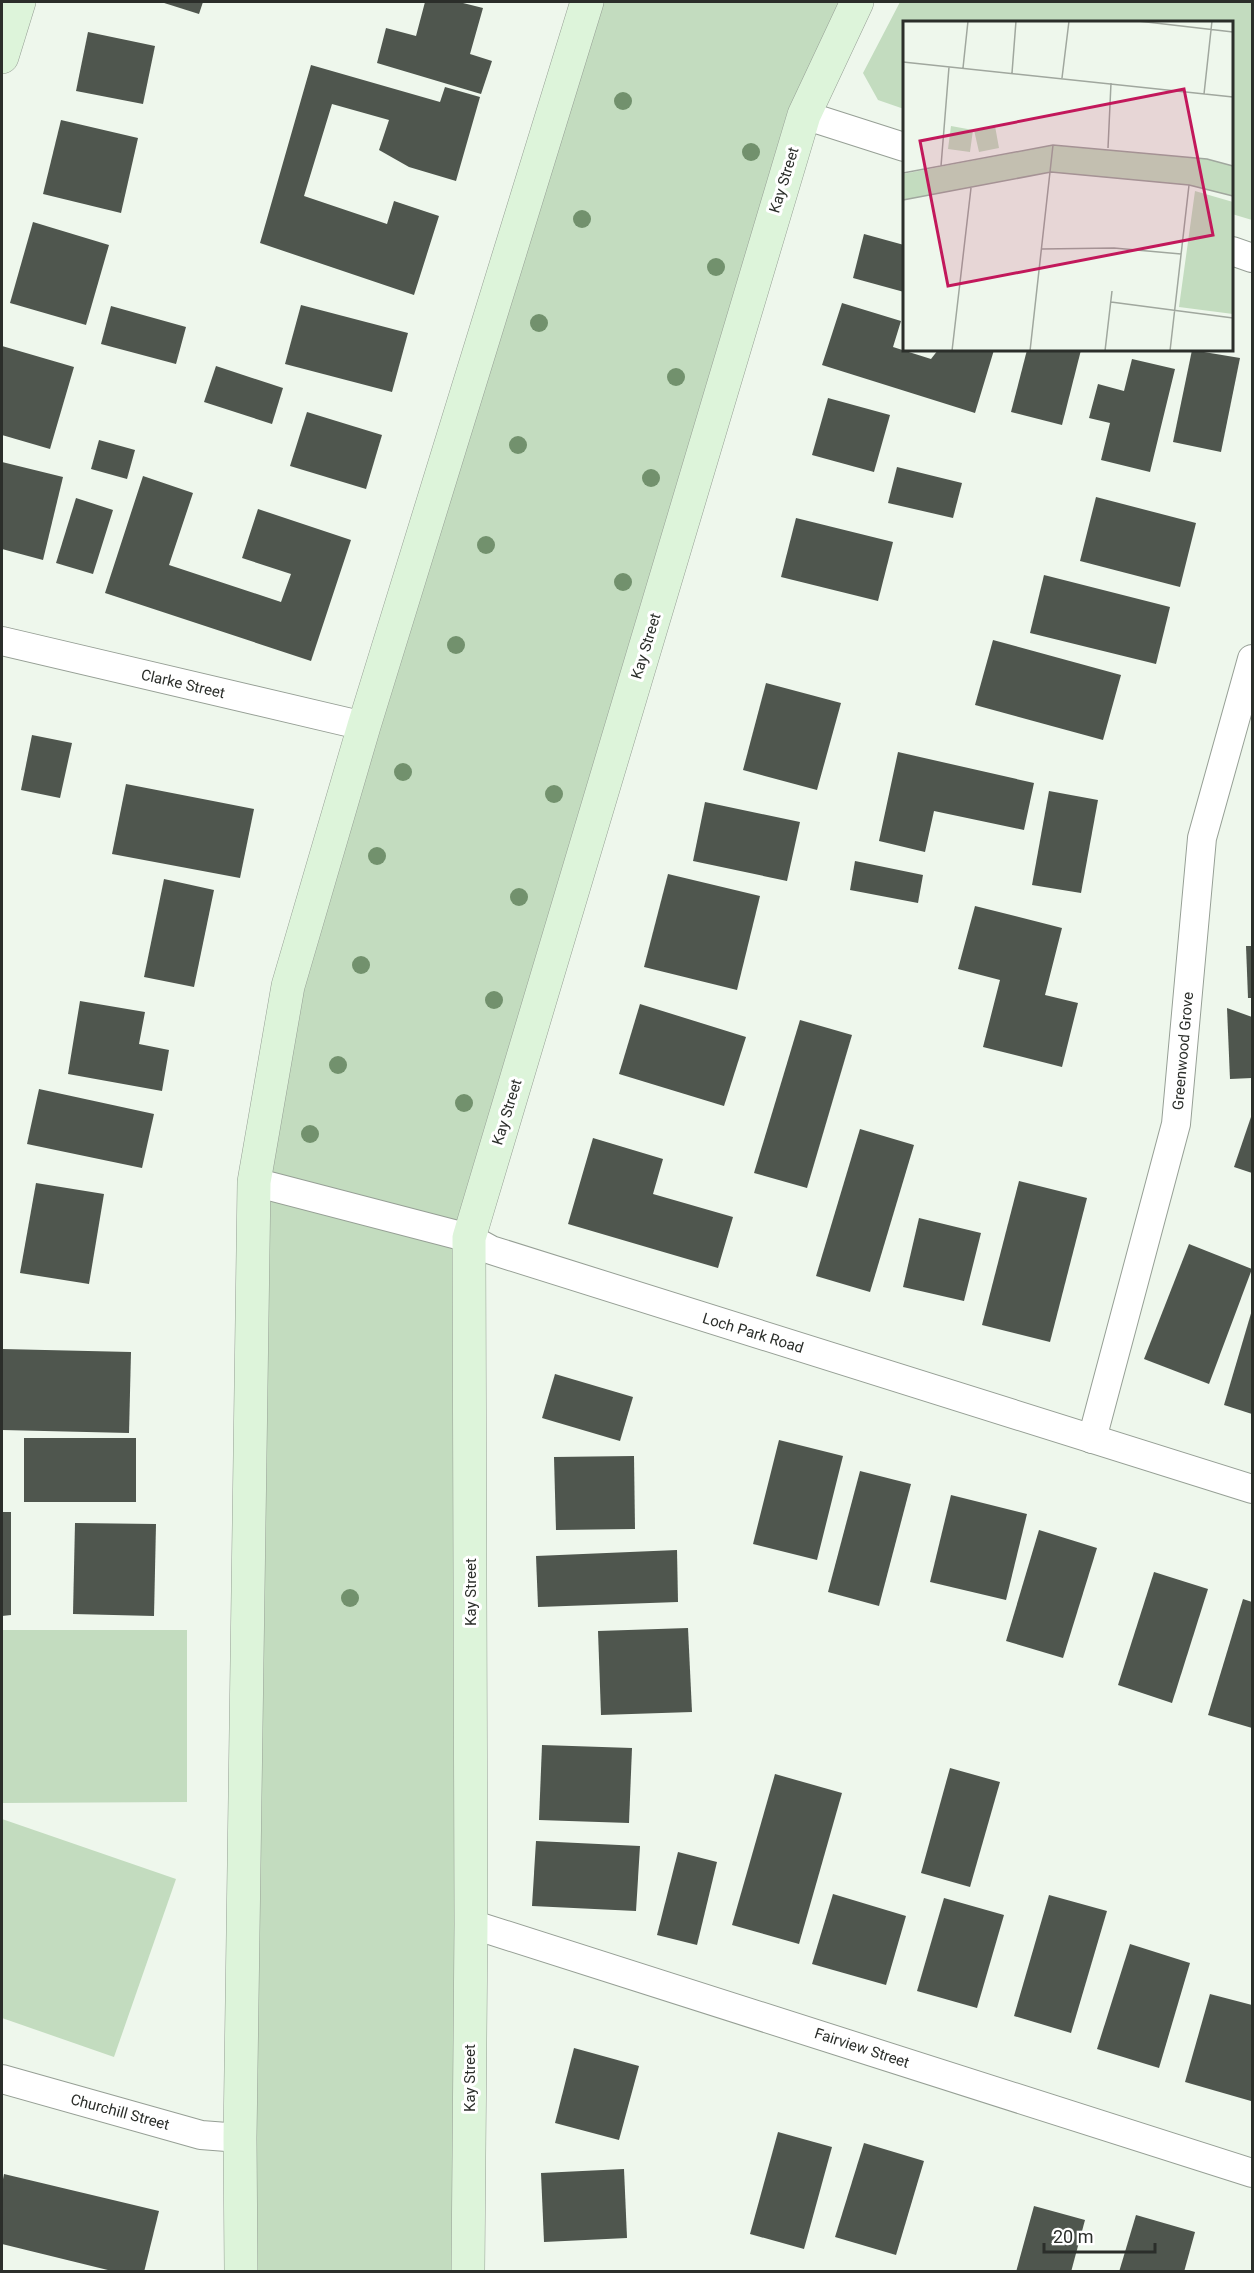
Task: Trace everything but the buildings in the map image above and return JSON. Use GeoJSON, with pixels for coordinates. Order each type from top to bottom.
{"type":"FeatureCollection","features":[{"type":"Feature","properties":{"kind":"street"},"geometry":{"type":"LineString","coordinates":[[2,57],[19,2]]}},
{"type":"Feature","properties":{"kind":"street"},"geometry":{"type":"LineString","coordinates":[[241,2271],[240,2138],[254,1182],[288,986],[364,726],[587,2]]}},
{"type":"Feature","properties":{"kind":"street","name":"Kay Street"},"geometry":{"type":"LineString","coordinates":[[468,2271],[471,1924],[470,1238],[804,115],[857,2]]}},
{"type":"Feature","properties":{"kind":"street"},"geometry":{"type":"LineString","coordinates":[[804,115],[903,147]]}},
{"type":"Feature","properties":{"kind":"street"},"geometry":{"type":"LineString","coordinates":[[1233,251],[1252,258]]}},
{"type":"Feature","properties":{"kind":"street","name":"Clarke Street"},"geometry":{"type":"LineString","coordinates":[[2,641],[364,726]]}},
{"type":"Feature","properties":{"kind":"street","name":"Greenwood Grove"},"geometry":{"type":"LineString","coordinates":[[1092,1439],[1176,1124],[1202,838],[1252,659]]}},
{"type":"Feature","properties":{"kind":"street","name":"Loch Park Road"},"geometry":{"type":"LineString","coordinates":[[254,1182],[470,1238],[491,1250],[1252,1489]]}},
{"type":"Feature","properties":{"kind":"street","name":"Fairview Street"},"geometry":{"type":"LineString","coordinates":[[471,1924],[1252,2173]]}},
{"type":"Feature","properties":{"kind":"street","name":"Churchill Street"},"geometry":{"type":"LineString","coordinates":[[2,2079],[201,2134],[240,2138]]}},
{"type":"Feature","properties":{"kind":"green space"},"geometry":{"type":"Polygon","coordinates":[[[587,2],[857,2],[469,1238],[468,2271],[250,2272],[254,1182],[288,986],[587,2]]]}},
{"type":"Feature","properties":{"kind":"green space"},"geometry":{"type":"Polygon","coordinates":[[[900,2],[1252,2],[1252,220],[1233,214],[1233,21],[903,21],[903,109],[878,100],[863,73],[900,2]]]}},
{"type":"Feature","properties":{"kind":"green space"},"geometry":{"type":"Polygon","coordinates":[[[2,1630],[187,1630],[187,1802],[2,1803],[2,1630]]]}},
{"type":"Feature","properties":{"kind":"green space"},"geometry":{"type":"Polygon","coordinates":[[[2,1819],[176,1879],[114,2057],[2,2018],[2,1819]]]}}]}
